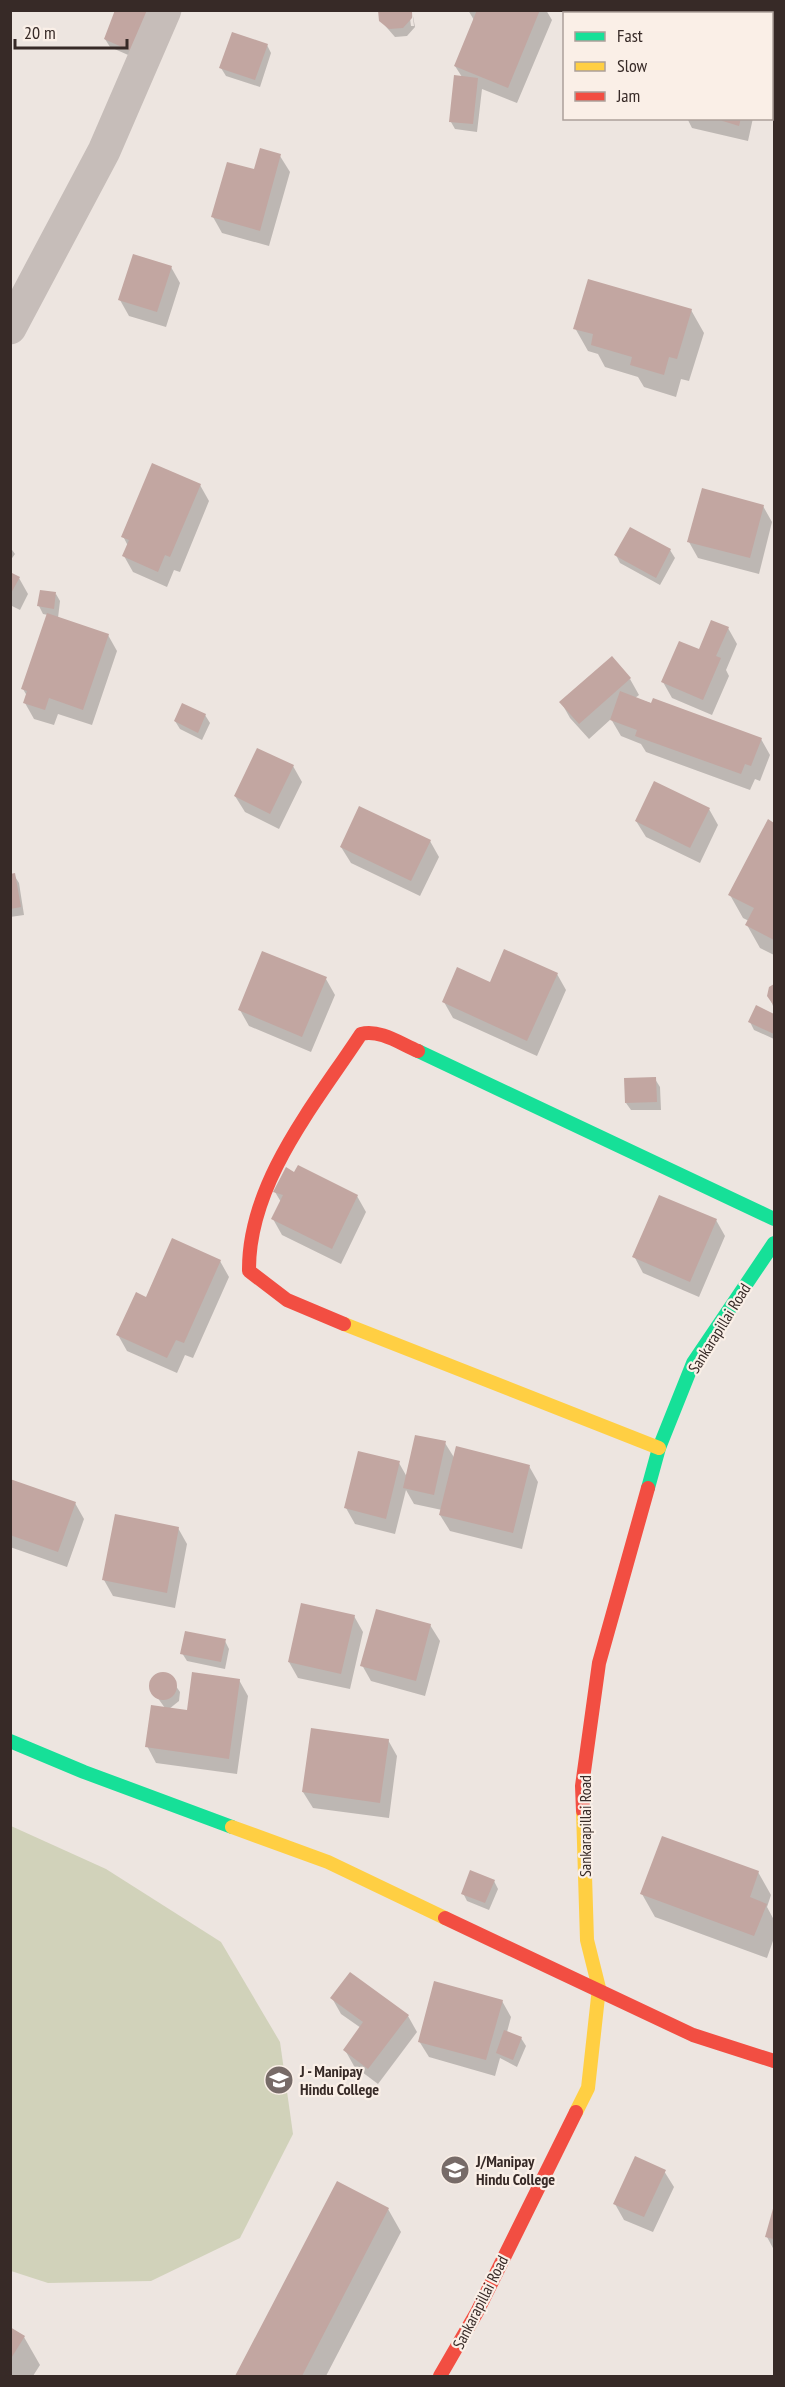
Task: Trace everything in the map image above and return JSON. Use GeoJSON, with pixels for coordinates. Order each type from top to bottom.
{"type":"FeatureCollection","features":[{"type":"Feature","properties":{"kind":"street"},"geometry":{"type":"LineString","coordinates":[[10,328],[104,151],[165,10]]}},
{"type":"Feature","properties":{"kind":"street"},"geometry":{"type":"LineString","coordinates":[[659,1448],[302,1308],[262,1285],[249,1271],[249,1240],[258,1210],[288,1149],[361,1034],[369,1032],[389,1038],[774,1219]]}},
{"type":"Feature","properties":{"kind":"street","name":"Sankarapillai Road"},"geometry":{"type":"LineString","coordinates":[[440,2376],[477,2312],[588,2088],[599,1989],[587,1940],[582,1786],[599,1663],[659,1448],[693,1363],[774,1243]]}},
{"type":"Feature","properties":{"kind":"street"},"geometry":{"type":"LineString","coordinates":[[10,1741],[84,1772],[328,1862],[693,2035],[774,2061]]}},
{"type":"Feature","properties":{"kind":"green space"},"geometry":{"type":"Polygon","coordinates":[[[11,1826],[106,1869],[221,1942],[280,2042],[293,2134],[240,2238],[151,2281],[48,2283],[11,2271],[11,1826]]]}},
{"type":"Feature","properties":{"kind":"building"},"geometry":{"type":"Polygon","coordinates":[[[115,10],[148,12],[131,51],[104,39],[115,10]]]}},
{"type":"Feature","properties":{"kind":"building"},"geometry":{"type":"Polygon","coordinates":[[[378,10],[412,10],[412,18],[403,28],[389,29],[379,21],[378,10]]]}},
{"type":"Feature","properties":{"kind":"building"},"geometry":{"type":"Polygon","coordinates":[[[477,10],[540,10],[508,88],[454,66],[477,10]]]}},
{"type":"Feature","properties":{"kind":"building"},"geometry":{"type":"Polygon","coordinates":[[[624,10],[668,10],[668,12],[624,12],[624,10]]]}},
{"type":"Feature","properties":{"kind":"building"},"geometry":{"type":"Polygon","coordinates":[[[232,32],[268,44],[255,80],[219,68],[232,32]]]}},
{"type":"Feature","properties":{"kind":"building"},"geometry":{"type":"Polygon","coordinates":[[[454,75],[478,78],[473,124],[449,122],[454,75]]]}},
{"type":"Feature","properties":{"kind":"building"},"geometry":{"type":"Polygon","coordinates":[[[720,120],[740,120],[739,126],[720,120]]]}},
{"type":"Feature","properties":{"kind":"building"},"geometry":{"type":"Polygon","coordinates":[[[260,148],[281,154],[260,231],[211,217],[227,162],[254,169],[260,148]]]}},
{"type":"Feature","properties":{"kind":"building"},"geometry":{"type":"Polygon","coordinates":[[[133,254],[172,266],[157,312],[118,300],[133,254]]]}},
{"type":"Feature","properties":{"kind":"building"},"geometry":{"type":"Polygon","coordinates":[[[588,279],[692,309],[677,359],[669,357],[664,375],[630,365],[632,357],[591,345],[593,334],[573,329],[588,279]]]}},
{"type":"Feature","properties":{"kind":"building"},"geometry":{"type":"Polygon","coordinates":[[[152,463],[201,484],[170,557],[165,555],[158,572],[122,556],[129,540],[121,537],[152,463]]]}},
{"type":"Feature","properties":{"kind":"building"},"geometry":{"type":"Polygon","coordinates":[[[702,488],[764,505],[750,558],[687,542],[702,488]]]}},
{"type":"Feature","properties":{"kind":"building"},"geometry":{"type":"Polygon","coordinates":[[[630,527],[671,549],[656,578],[614,555],[630,527]]]}},
{"type":"Feature","properties":{"kind":"building"},"geometry":{"type":"Polygon","coordinates":[[[10,572],[20,577],[10,595],[10,572]]]}},
{"type":"Feature","properties":{"kind":"building"},"geometry":{"type":"Polygon","coordinates":[[[40,590],[56,592],[54,609],[37,606],[40,590]]]}},
{"type":"Feature","properties":{"kind":"building"},"geometry":{"type":"Polygon","coordinates":[[[47,613],[109,634],[83,710],[49,698],[45,710],[23,703],[27,691],[21,689],[47,613]]]}},
{"type":"Feature","properties":{"kind":"building"},"geometry":{"type":"Polygon","coordinates":[[[711,620],[729,627],[716,656],[721,658],[703,700],[661,682],[679,641],[699,649],[711,620]]]}},
{"type":"Feature","properties":{"kind":"building"},"geometry":{"type":"Polygon","coordinates":[[[612,656],[631,678],[579,724],[559,702],[612,656]]]}},
{"type":"Feature","properties":{"kind":"building"},"geometry":{"type":"Polygon","coordinates":[[[620,691],[651,703],[653,698],[762,738],[751,766],[745,764],[741,774],[635,736],[637,730],[610,720],[620,691]]]}},
{"type":"Feature","properties":{"kind":"building"},"geometry":{"type":"Polygon","coordinates":[[[182,703],[206,714],[198,733],[174,721],[182,703]]]}},
{"type":"Feature","properties":{"kind":"building"},"geometry":{"type":"Polygon","coordinates":[[[257,748],[294,765],[270,814],[234,796],[257,748]]]}},
{"type":"Feature","properties":{"kind":"building"},"geometry":{"type":"Polygon","coordinates":[[[654,781],[710,808],[690,848],[635,821],[654,781]]]}},
{"type":"Feature","properties":{"kind":"building"},"geometry":{"type":"Polygon","coordinates":[[[359,806],[431,840],[411,881],[340,847],[359,806]]]}},
{"type":"Feature","properties":{"kind":"building"},"geometry":{"type":"Polygon","coordinates":[[[768,819],[774,823],[774,940],[745,925],[754,908],[728,895],[768,819]]]}},
{"type":"Feature","properties":{"kind":"building"},"geometry":{"type":"Polygon","coordinates":[[[15,873],[21,907],[10,909],[10,874],[15,873]]]}},
{"type":"Feature","properties":{"kind":"building"},"geometry":{"type":"Polygon","coordinates":[[[504,949],[558,973],[527,1041],[442,1002],[457,967],[490,982],[504,949]]]}},
{"type":"Feature","properties":{"kind":"building"},"geometry":{"type":"Polygon","coordinates":[[[262,951],[327,977],[302,1037],[238,1010],[262,951]]]}},
{"type":"Feature","properties":{"kind":"building"},"geometry":{"type":"Polygon","coordinates":[[[774,984],[774,1006],[767,996],[769,987],[774,984]]]}},
{"type":"Feature","properties":{"kind":"building"},"geometry":{"type":"Polygon","coordinates":[[[756,1005],[774,1014],[774,1034],[748,1022],[756,1005]]]}},
{"type":"Feature","properties":{"kind":"building"},"geometry":{"type":"Polygon","coordinates":[[[656,1077],[657,1102],[625,1103],[624,1078],[656,1077]]]}},
{"type":"Feature","properties":{"kind":"building"},"geometry":{"type":"Polygon","coordinates":[[[298,1165],[358,1195],[332,1249],[271,1219],[283,1195],[273,1192],[286,1167],[294,1172],[298,1165]]]}},
{"type":"Feature","properties":{"kind":"building"},"geometry":{"type":"Polygon","coordinates":[[[659,1195],[717,1219],[690,1282],[632,1257],[659,1195]]]}},
{"type":"Feature","properties":{"kind":"building"},"geometry":{"type":"Polygon","coordinates":[[[172,1238],[221,1260],[184,1343],[176,1340],[167,1358],[116,1335],[136,1292],[146,1297],[172,1238]]]}},
{"type":"Feature","properties":{"kind":"building"},"geometry":{"type":"Polygon","coordinates":[[[415,1435],[446,1441],[434,1495],[403,1488],[415,1435]]]}},
{"type":"Feature","properties":{"kind":"building"},"geometry":{"type":"Polygon","coordinates":[[[456,1446],[530,1465],[513,1533],[439,1515],[456,1446]]]}},
{"type":"Feature","properties":{"kind":"building"},"geometry":{"type":"Polygon","coordinates":[[[358,1451],[400,1461],[386,1519],[344,1508],[358,1451]]]}},
{"type":"Feature","properties":{"kind":"building"},"geometry":{"type":"Polygon","coordinates":[[[10,1479],[76,1502],[58,1552],[10,1535],[10,1479]]]}},
{"type":"Feature","properties":{"kind":"building"},"geometry":{"type":"Polygon","coordinates":[[[115,1514],[179,1527],[167,1593],[102,1580],[115,1514]]]}},
{"type":"Feature","properties":{"kind":"building"},"geometry":{"type":"Polygon","coordinates":[[[301,1603],[355,1615],[341,1674],[288,1662],[301,1603]]]}},
{"type":"Feature","properties":{"kind":"building"},"geometry":{"type":"Polygon","coordinates":[[[376,1609],[431,1624],[416,1681],[360,1666],[376,1609]]]}},
{"type":"Feature","properties":{"kind":"building"},"geometry":{"type":"Polygon","coordinates":[[[185,1631],[226,1639],[221,1662],[180,1654],[185,1631]]]}},
{"type":"Feature","properties":{"kind":"building"},"geometry":{"type":"Polygon","coordinates":[[[163,1672],[173,1676],[177,1686],[173,1696],[163,1700],[153,1696],[149,1686],[153,1676],[163,1672]]]}},
{"type":"Feature","properties":{"kind":"building"},"geometry":{"type":"Polygon","coordinates":[[[192,1672],[240,1679],[229,1759],[145,1747],[151,1705],[187,1710],[192,1672]]]}},
{"type":"Feature","properties":{"kind":"building"},"geometry":{"type":"Polygon","coordinates":[[[311,1728],[389,1739],[380,1803],[302,1792],[311,1728]]]}},
{"type":"Feature","properties":{"kind":"building"},"geometry":{"type":"Polygon","coordinates":[[[662,1836],[759,1871],[750,1897],[767,1904],[754,1936],[640,1894],[662,1836]]]}},
{"type":"Feature","properties":{"kind":"building"},"geometry":{"type":"Polygon","coordinates":[[[470,1870],[495,1880],[485,1903],[461,1894],[470,1870]]]}},
{"type":"Feature","properties":{"kind":"building"},"geometry":{"type":"Polygon","coordinates":[[[350,1972],[409,2015],[368,2069],[343,2050],[363,2022],[330,1998],[350,1972]]]}},
{"type":"Feature","properties":{"kind":"building"},"geometry":{"type":"Polygon","coordinates":[[[434,1981],[503,2000],[486,2060],[418,2042],[434,1981]]]}},
{"type":"Feature","properties":{"kind":"building"},"geometry":{"type":"Polygon","coordinates":[[[504,2030],[522,2037],[513,2060],[496,2053],[504,2030]]]}},
{"type":"Feature","properties":{"kind":"building"},"geometry":{"type":"Polygon","coordinates":[[[635,2156],[666,2170],[644,2217],[613,2204],[635,2156]]]}},
{"type":"Feature","properties":{"kind":"building"},"geometry":{"type":"Polygon","coordinates":[[[337,2181],[389,2208],[302,2376],[235,2376],[337,2181]]]}},
{"type":"Feature","properties":{"kind":"building"},"geometry":{"type":"Polygon","coordinates":[[[774,2205],[774,2239],[765,2237],[774,2205]]]}},
{"type":"Feature","properties":{"kind":"building"},"geometry":{"type":"Polygon","coordinates":[[[10,2327],[25,2336],[10,2360],[10,2327]]]}},
{"type":"Feature","properties":{"kind":"traffic: fast"},"geometry":{"type":"LineString","coordinates":[[418,1051],[774,1219]]}},
{"type":"Feature","properties":{"kind":"traffic: fast"},"geometry":{"type":"LineString","coordinates":[[648,1488],[659,1448],[693,1363],[774,1243]]}},
{"type":"Feature","properties":{"kind":"traffic: fast"},"geometry":{"type":"LineString","coordinates":[[10,1741],[84,1772],[232,1827]]}},
{"type":"Feature","properties":{"kind":"traffic: slow"},"geometry":{"type":"LineString","coordinates":[[344,1324],[659,1448]]}},
{"type":"Feature","properties":{"kind":"traffic: slow"},"geometry":{"type":"LineString","coordinates":[[576,2112],[588,2088],[599,1988],[587,1940],[583,1811]]}},
{"type":"Feature","properties":{"kind":"traffic: slow"},"geometry":{"type":"LineString","coordinates":[[232,1827],[328,1862],[445,1918]]}},
{"type":"Feature","properties":{"kind":"traffic: jam"},"geometry":{"type":"LineString","coordinates":[[344,1324],[287,1300],[249,1271],[252,1238],[260,1207],[287,1146],[361,1034],[383,1035],[418,1051]]}},
{"type":"Feature","properties":{"kind":"traffic: jam"},"geometry":{"type":"LineString","coordinates":[[583,1811],[582,1786],[599,1663],[648,1488]]}},
{"type":"Feature","properties":{"kind":"traffic: jam"},"geometry":{"type":"LineString","coordinates":[[445,1918],[693,2035],[774,2061]]}},
{"type":"Feature","properties":{"kind":"traffic: jam"},"geometry":{"type":"LineString","coordinates":[[440,2376],[477,2312],[576,2112]]}},
{"type":"Feature","properties":{"kind":"place","name":"J - Manipay Hindu College"},"geometry":{"type":"Point","coordinates":[279,2080]}},
{"type":"Feature","properties":{"kind":"place","name":"J/Manipay Hindu College"},"geometry":{"type":"Point","coordinates":[455,2170]}}]}
